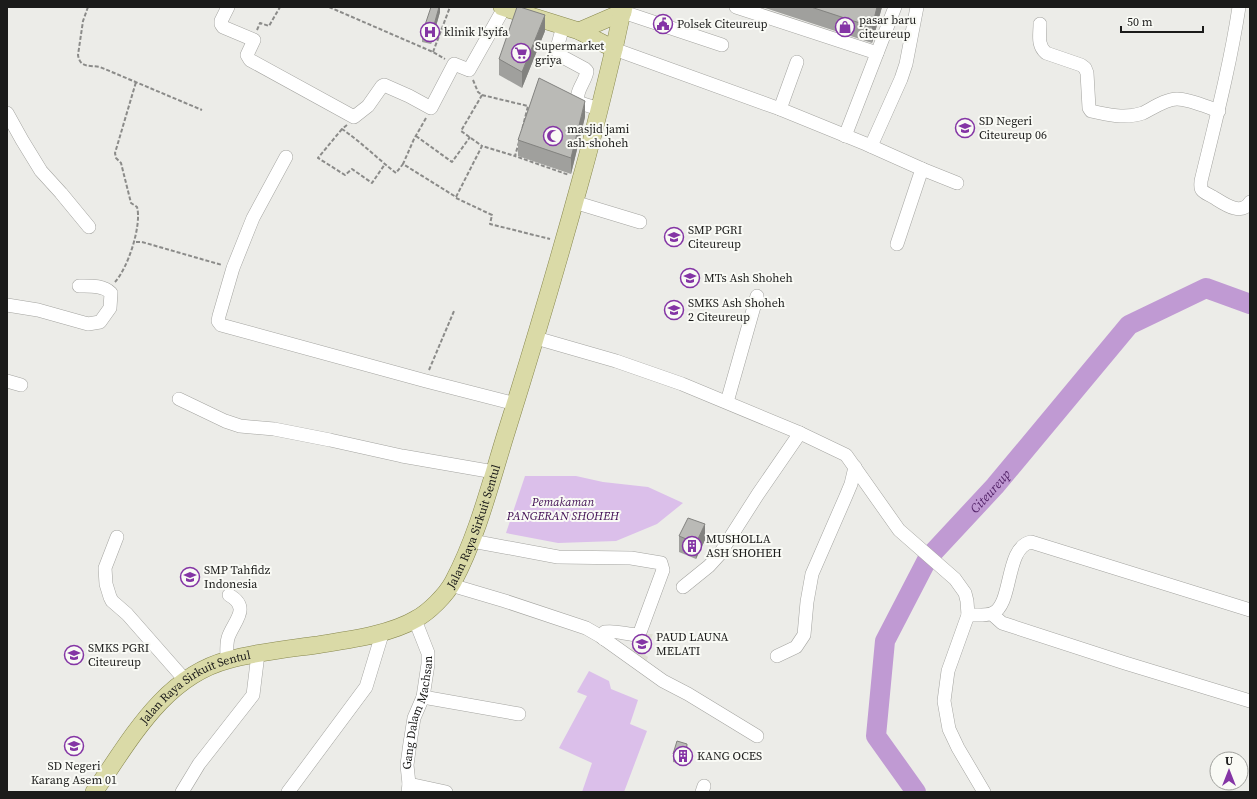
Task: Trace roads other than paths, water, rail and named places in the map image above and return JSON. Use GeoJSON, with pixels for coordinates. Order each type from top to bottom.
{"type":"FeatureCollection","features":[{"type":"Feature","properties":{"kind":"main road"},"geometry":{"type":"LineString","coordinates":[[503,7],[532,11],[614,49]]}},
{"type":"Feature","properties":{"kind":"main road"},"geometry":{"type":"LineString","coordinates":[[571,28],[623,9]]}},
{"type":"Feature","properties":{"kind":"main road","name":"Jalan Raya Sirkuit Sentul"},"geometry":{"type":"LineString","coordinates":[[94,792],[157,704],[184,680],[207,667],[227,660],[344,640],[383,631],[415,620],[430,609],[451,585],[472,541],[536,338],[581,180],[623,9]]}},
{"type":"Feature","properties":{"kind":"street"},"geometry":{"type":"LineString","coordinates":[[228,7],[220,24],[222,27],[254,40],[247,55],[250,60],[354,117],[368,106],[384,85],[431,108],[454,64],[469,70],[503,7]]}},
{"type":"Feature","properties":{"kind":"street"},"geometry":{"type":"LineString","coordinates":[[736,7],[877,53]]}},
{"type":"Feature","properties":{"kind":"street"},"geometry":{"type":"LineString","coordinates":[[845,136],[895,7]]}},
{"type":"Feature","properties":{"kind":"street"},"geometry":{"type":"LineString","coordinates":[[869,145],[896,77],[911,7]]}},
{"type":"Feature","properties":{"kind":"street"},"geometry":{"type":"LineString","coordinates":[[869,145],[901,79],[906,64],[917,7]]}},
{"type":"Feature","properties":{"kind":"street"},"geometry":{"type":"LineString","coordinates":[[1239,7],[1219,111],[1200,187],[1202,191],[1235,209],[1243,208],[1250,202]]}},
{"type":"Feature","properties":{"kind":"street"},"geometry":{"type":"LineString","coordinates":[[623,9],[722,45]]}},
{"type":"Feature","properties":{"kind":"street"},"geometry":{"type":"LineString","coordinates":[[1040,24],[1041,49],[1046,53],[1082,65],[1085,68],[1087,73],[1089,108],[1091,111],[1114,116],[1134,115],[1177,99],[1219,111]]}},
{"type":"Feature","properties":{"kind":"street"},"geometry":{"type":"LineString","coordinates":[[571,28],[557,48],[559,55],[587,71],[577,96],[578,101],[599,109]]}},
{"type":"Feature","properties":{"kind":"street"},"geometry":{"type":"LineString","coordinates":[[614,49],[780,109],[869,145],[922,170],[957,183]]}},
{"type":"Feature","properties":{"kind":"street"},"geometry":{"type":"LineString","coordinates":[[780,109],[797,62]]}},
{"type":"Feature","properties":{"kind":"street"},"geometry":{"type":"LineString","coordinates":[[7,113],[16,131],[41,171],[89,227]]}},
{"type":"Feature","properties":{"kind":"street"},"geometry":{"type":"LineString","coordinates":[[286,157],[253,218],[233,268],[218,316],[218,321],[221,325],[516,404]]}},
{"type":"Feature","properties":{"kind":"street"},"geometry":{"type":"LineString","coordinates":[[897,244],[922,170]]}},
{"type":"Feature","properties":{"kind":"street"},"geometry":{"type":"LineString","coordinates":[[574,202],[640,222]]}},
{"type":"Feature","properties":{"kind":"street"},"geometry":{"type":"LineString","coordinates":[[7,305],[38,310],[88,324],[100,322],[110,308],[112,293],[107,289],[98,286],[79,286]]}},
{"type":"Feature","properties":{"kind":"street"},"geometry":{"type":"LineString","coordinates":[[727,402],[757,296]]}},
{"type":"Feature","properties":{"kind":"street"},"geometry":{"type":"LineString","coordinates":[[536,338],[630,366],[727,402],[800,433],[846,455],[899,530],[955,579],[965,593],[968,615],[948,671],[944,701],[949,729],[958,748],[984,792]]}},
{"type":"Feature","properties":{"kind":"street"},"geometry":{"type":"LineString","coordinates":[[7,381],[21,385]]}},
{"type":"Feature","properties":{"kind":"street"},"geometry":{"type":"LineString","coordinates":[[179,399],[225,421],[240,426],[274,429],[402,456],[494,472]]}},
{"type":"Feature","properties":{"kind":"street"},"geometry":{"type":"LineString","coordinates":[[683,586],[719,555],[758,494],[800,433]]}},
{"type":"Feature","properties":{"kind":"street"},"geometry":{"type":"LineString","coordinates":[[777,656],[796,647],[804,635],[807,602],[812,574],[851,484],[855,467]]}},
{"type":"Feature","properties":{"kind":"street"},"geometry":{"type":"LineString","coordinates":[[117,537],[105,568],[106,584],[110,596],[184,680]]}},
{"type":"Feature","properties":{"kind":"street"},"geometry":{"type":"LineString","coordinates":[[472,541],[558,557],[631,558],[662,563],[663,570],[639,635],[611,631],[605,632],[604,639]]}},
{"type":"Feature","properties":{"kind":"street"},"geometry":{"type":"LineString","coordinates":[[968,615],[992,614],[1001,608],[1018,551],[1025,543],[1031,542],[1250,610]]}},
{"type":"Feature","properties":{"kind":"street"},"geometry":{"type":"LineString","coordinates":[[451,585],[505,600],[586,628],[663,681],[757,736]]}},
{"type":"Feature","properties":{"kind":"street"},"geometry":{"type":"LineString","coordinates":[[227,660],[228,640],[240,611],[239,603],[229,595]]}},
{"type":"Feature","properties":{"kind":"street"},"geometry":{"type":"LineString","coordinates":[[992,614],[1002,623],[1250,701]]}},
{"type":"Feature","properties":{"kind":"street","name":"Gang Dalam Machsan"},"geometry":{"type":"LineString","coordinates":[[408,788],[407,765],[414,718],[423,697],[428,664],[428,653],[415,620]]}},
{"type":"Feature","properties":{"kind":"street"},"geometry":{"type":"LineString","coordinates":[[288,792],[366,687],[383,631]]}},
{"type":"Feature","properties":{"kind":"street"},"geometry":{"type":"LineString","coordinates":[[182,792],[199,764],[252,695],[258,654]]}},
{"type":"Feature","properties":{"kind":"street"},"geometry":{"type":"LineString","coordinates":[[423,697],[519,714]]}},
{"type":"Feature","properties":{"kind":"street"},"geometry":{"type":"LineString","coordinates":[[408,788],[446,792]]}},
{"type":"Feature","properties":{"kind":"waterway","name":"Citeureup"},"geometry":{"type":"LineString","coordinates":[[916,792],[876,736],[885,641],[928,558],[995,486],[1129,325],[1206,288],[1250,304]]}},
{"type":"Feature","properties":{"kind":"place","name":"Polsek Citeureup"},"geometry":{"type":"Point","coordinates":[663,24]}},
{"type":"Feature","properties":{"kind":"place","name":"pasar baru citeureup"},"geometry":{"type":"Point","coordinates":[845,27]}},
{"type":"Feature","properties":{"kind":"place","name":"klinik l'syifa"},"geometry":{"type":"Point","coordinates":[430,32]}},
{"type":"Feature","properties":{"kind":"place","name":"Supermarket griya"},"geometry":{"type":"Point","coordinates":[521,53]}},
{"type":"Feature","properties":{"kind":"place","name":"SD Negeri Citeureup 06"},"geometry":{"type":"Point","coordinates":[965,128]}},
{"type":"Feature","properties":{"kind":"place","name":"masjid jami ash-shoheh"},"geometry":{"type":"Point","coordinates":[553,136]}},
{"type":"Feature","properties":{"kind":"place","name":"SMP PGRI Citeureup"},"geometry":{"type":"Point","coordinates":[674,237]}},
{"type":"Feature","properties":{"kind":"place","name":"MTs Ash Shoheh"},"geometry":{"type":"Point","coordinates":[690,278]}},
{"type":"Feature","properties":{"kind":"place","name":"SMKS Ash Shoheh 2 Citeureup"},"geometry":{"type":"Point","coordinates":[674,310]}},
{"type":"Feature","properties":{"kind":"place","name":"MUSHOLLA ASH SHOHEH"},"geometry":{"type":"Point","coordinates":[692,546]}},
{"type":"Feature","properties":{"kind":"place","name":"SMP Tahfidz Indonesia"},"geometry":{"type":"Point","coordinates":[190,577]}},
{"type":"Feature","properties":{"kind":"place","name":"PAUD LAUNA MELATI"},"geometry":{"type":"Point","coordinates":[642,644]}},
{"type":"Feature","properties":{"kind":"place","name":"SMKS PGRI Citeureup"},"geometry":{"type":"Point","coordinates":[74,655]}},
{"type":"Feature","properties":{"kind":"place","name":"SD Negeri Karang Asem 01"},"geometry":{"type":"Point","coordinates":[74,746]}},
{"type":"Feature","properties":{"kind":"place","name":"KANG OCES"},"geometry":{"type":"Point","coordinates":[683,756]}},
{"type":"Feature","properties":{"kind":"park label","name":"Pemakaman PANGERAN SHOHEH"},"geometry":{"type":"Point","coordinates":[563,509]}}]}
